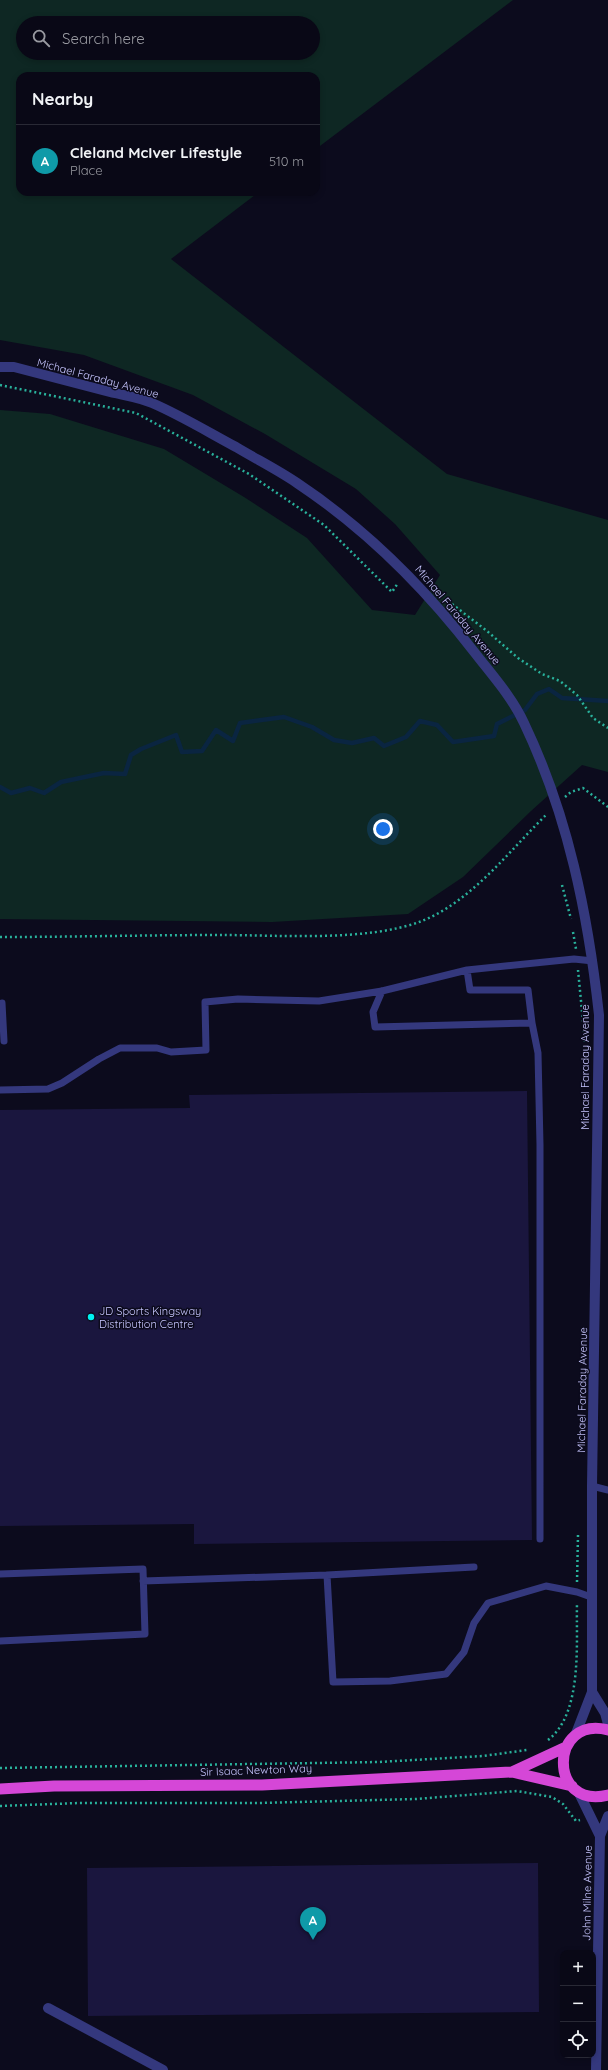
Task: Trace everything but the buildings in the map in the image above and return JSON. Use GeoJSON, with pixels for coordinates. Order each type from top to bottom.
{"type":"FeatureCollection","features":[{"type":"Feature","properties":{"kind":"highway"},"geometry":{"type":"LineString","coordinates":[[575,1790],[566,1778],[563,1768],[563,1757],[566,1747],[575,1736],[592,1728],[608,1730]]}},
{"type":"Feature","properties":{"kind":"highway","name":"Sir Isaac Newton Way"},"geometry":{"type":"LineString","coordinates":[[512,1772],[566,1747]]}},
{"type":"Feature","properties":{"kind":"highway","name":"Sir Isaac Newton Way"},"geometry":{"type":"LineString","coordinates":[[0,1789],[54,1786],[262,1785],[512,1772],[575,1790],[589,1796],[600,1797],[608,1795]]}},
{"type":"Feature","properties":{"kind":"street","name":"Michael Faraday Avenue"},"geometry":{"type":"LineString","coordinates":[[0,367],[14,367],[150,402],[214,435],[297,482],[368,537],[405,572],[464,638],[523,720],[557,805],[578,882],[593,961],[599,1023],[592,1486],[592,1692]]}},
{"type":"Feature","properties":{"kind":"street"},"geometry":{"type":"LineString","coordinates":[[592,1692],[605,1713],[608,1724]]}},
{"type":"Feature","properties":{"kind":"street"},"geometry":{"type":"LineString","coordinates":[[575,1736],[592,1692]]}},
{"type":"Feature","properties":{"kind":"street","name":"John Milne Avenue"},"geometry":{"type":"LineString","coordinates":[[575,1790],[600,1836]]}},
{"type":"Feature","properties":{"kind":"street","name":"John Milne Avenue"},"geometry":{"type":"LineString","coordinates":[[595,2022],[600,1836],[608,1816]]}},
{"type":"Feature","properties":{"kind":"street"},"geometry":{"type":"LineString","coordinates":[[48,2008],[163,2070]]}},
{"type":"Feature","properties":{"kind":"street","name":"John Milne Avenue"},"geometry":{"type":"LineString","coordinates":[[596,2058],[596,2070]]}},
{"type":"Feature","properties":{"kind":"lane"},"geometry":{"type":"LineString","coordinates":[[0,1090],[48,1089],[62,1083],[99,1059],[120,1048],[157,1048],[171,1052],[206,1050],[205,1002],[238,999],[319,1001],[382,990],[467,970],[577,959],[593,961]]}},
{"type":"Feature","properties":{"kind":"lane"},"geometry":{"type":"LineString","coordinates":[[467,970],[470,990],[528,990],[532,1023],[538,1053],[540,1145],[540,1540]]}},
{"type":"Feature","properties":{"kind":"lane"},"geometry":{"type":"LineString","coordinates":[[382,990],[374,1012],[375,1027],[532,1023]]}},
{"type":"Feature","properties":{"kind":"lane"},"geometry":{"type":"LineString","coordinates":[[2,1003],[4,1041]]}},
{"type":"Feature","properties":{"kind":"lane"},"geometry":{"type":"LineString","coordinates":[[592,1486],[608,1490]]}},
{"type":"Feature","properties":{"kind":"lane"},"geometry":{"type":"LineString","coordinates":[[143,1581],[327,1575],[474,1567]]}},
{"type":"Feature","properties":{"kind":"lane"},"geometry":{"type":"LineString","coordinates":[[0,1574],[143,1569],[145,1634],[0,1641]]}},
{"type":"Feature","properties":{"kind":"lane"},"geometry":{"type":"LineString","coordinates":[[327,1575],[333,1682],[390,1681],[446,1674],[464,1652],[474,1623],[488,1603],[546,1586],[577,1592],[591,1597]]}},
{"type":"Feature","properties":{"kind":"path"},"geometry":{"type":"LineString","coordinates":[[0,385],[136,413],[249,474],[324,525],[392,592],[405,572]]}},
{"type":"Feature","properties":{"kind":"path"},"geometry":{"type":"LineString","coordinates":[[449,602],[518,658],[542,674],[560,681],[577,695],[582,705],[593,718],[608,728]]}},
{"type":"Feature","properties":{"kind":"path"},"geometry":{"type":"LineString","coordinates":[[0,937],[328,935],[385,930],[421,921],[454,904],[487,875],[570,792],[582,788],[608,807]]}},
{"type":"Feature","properties":{"kind":"path"},"geometry":{"type":"LineString","coordinates":[[562,886],[572,924]]}},
{"type":"Feature","properties":{"kind":"path"},"geometry":{"type":"LineString","coordinates":[[573,931],[585,1046]]}},
{"type":"Feature","properties":{"kind":"path"},"geometry":{"type":"LineString","coordinates":[[545,1743],[558,1730],[574,1692],[576,1679],[578,1528]]}},
{"type":"Feature","properties":{"kind":"path"},"geometry":{"type":"LineString","coordinates":[[0,1768],[371,1762],[483,1756],[529,1749]]}},
{"type":"Feature","properties":{"kind":"path"},"geometry":{"type":"LineString","coordinates":[[0,1806],[79,1803],[259,1803],[416,1799],[517,1791],[552,1797],[564,1804],[576,1821],[580,1820]]}},
{"type":"Feature","properties":{"kind":"green space"},"geometry":{"type":"Polygon","coordinates":[[[0,0],[513,0],[320,146],[320,72],[16,72],[16,196],[254,196],[171,259],[447,474],[608,520],[608,772],[582,765],[531,811],[463,877],[408,914],[272,922],[0,919],[0,410],[50,414],[164,449],[244,497],[307,538],[372,610],[415,615],[440,575],[395,524],[356,489],[265,434],[193,395],[84,355],[0,340],[0,0]]]}},
{"type":"Feature","properties":{"kind":"waterway"},"geometry":{"type":"LineString","coordinates":[[0,787],[11,793],[30,788],[44,793],[61,782],[104,773],[125,774],[131,755],[141,749],[176,735],[182,752],[202,751],[216,730],[233,741],[240,723],[284,717],[312,727],[334,740],[352,743],[374,738],[384,746],[406,737],[420,721],[437,725],[453,742],[494,736],[497,724],[525,710],[537,694],[549,689],[562,698],[608,701]]}},
{"type":"Feature","properties":{"kind":"place","name":"JD Sports Kingsway Distribution Centre"},"geometry":{"type":"Point","coordinates":[91,1317]}},
{"type":"Feature","properties":{"kind":"place","name":"Cleland McIver Lifestyle"},"geometry":{"type":"Point","coordinates":[313,1940]}}]}
